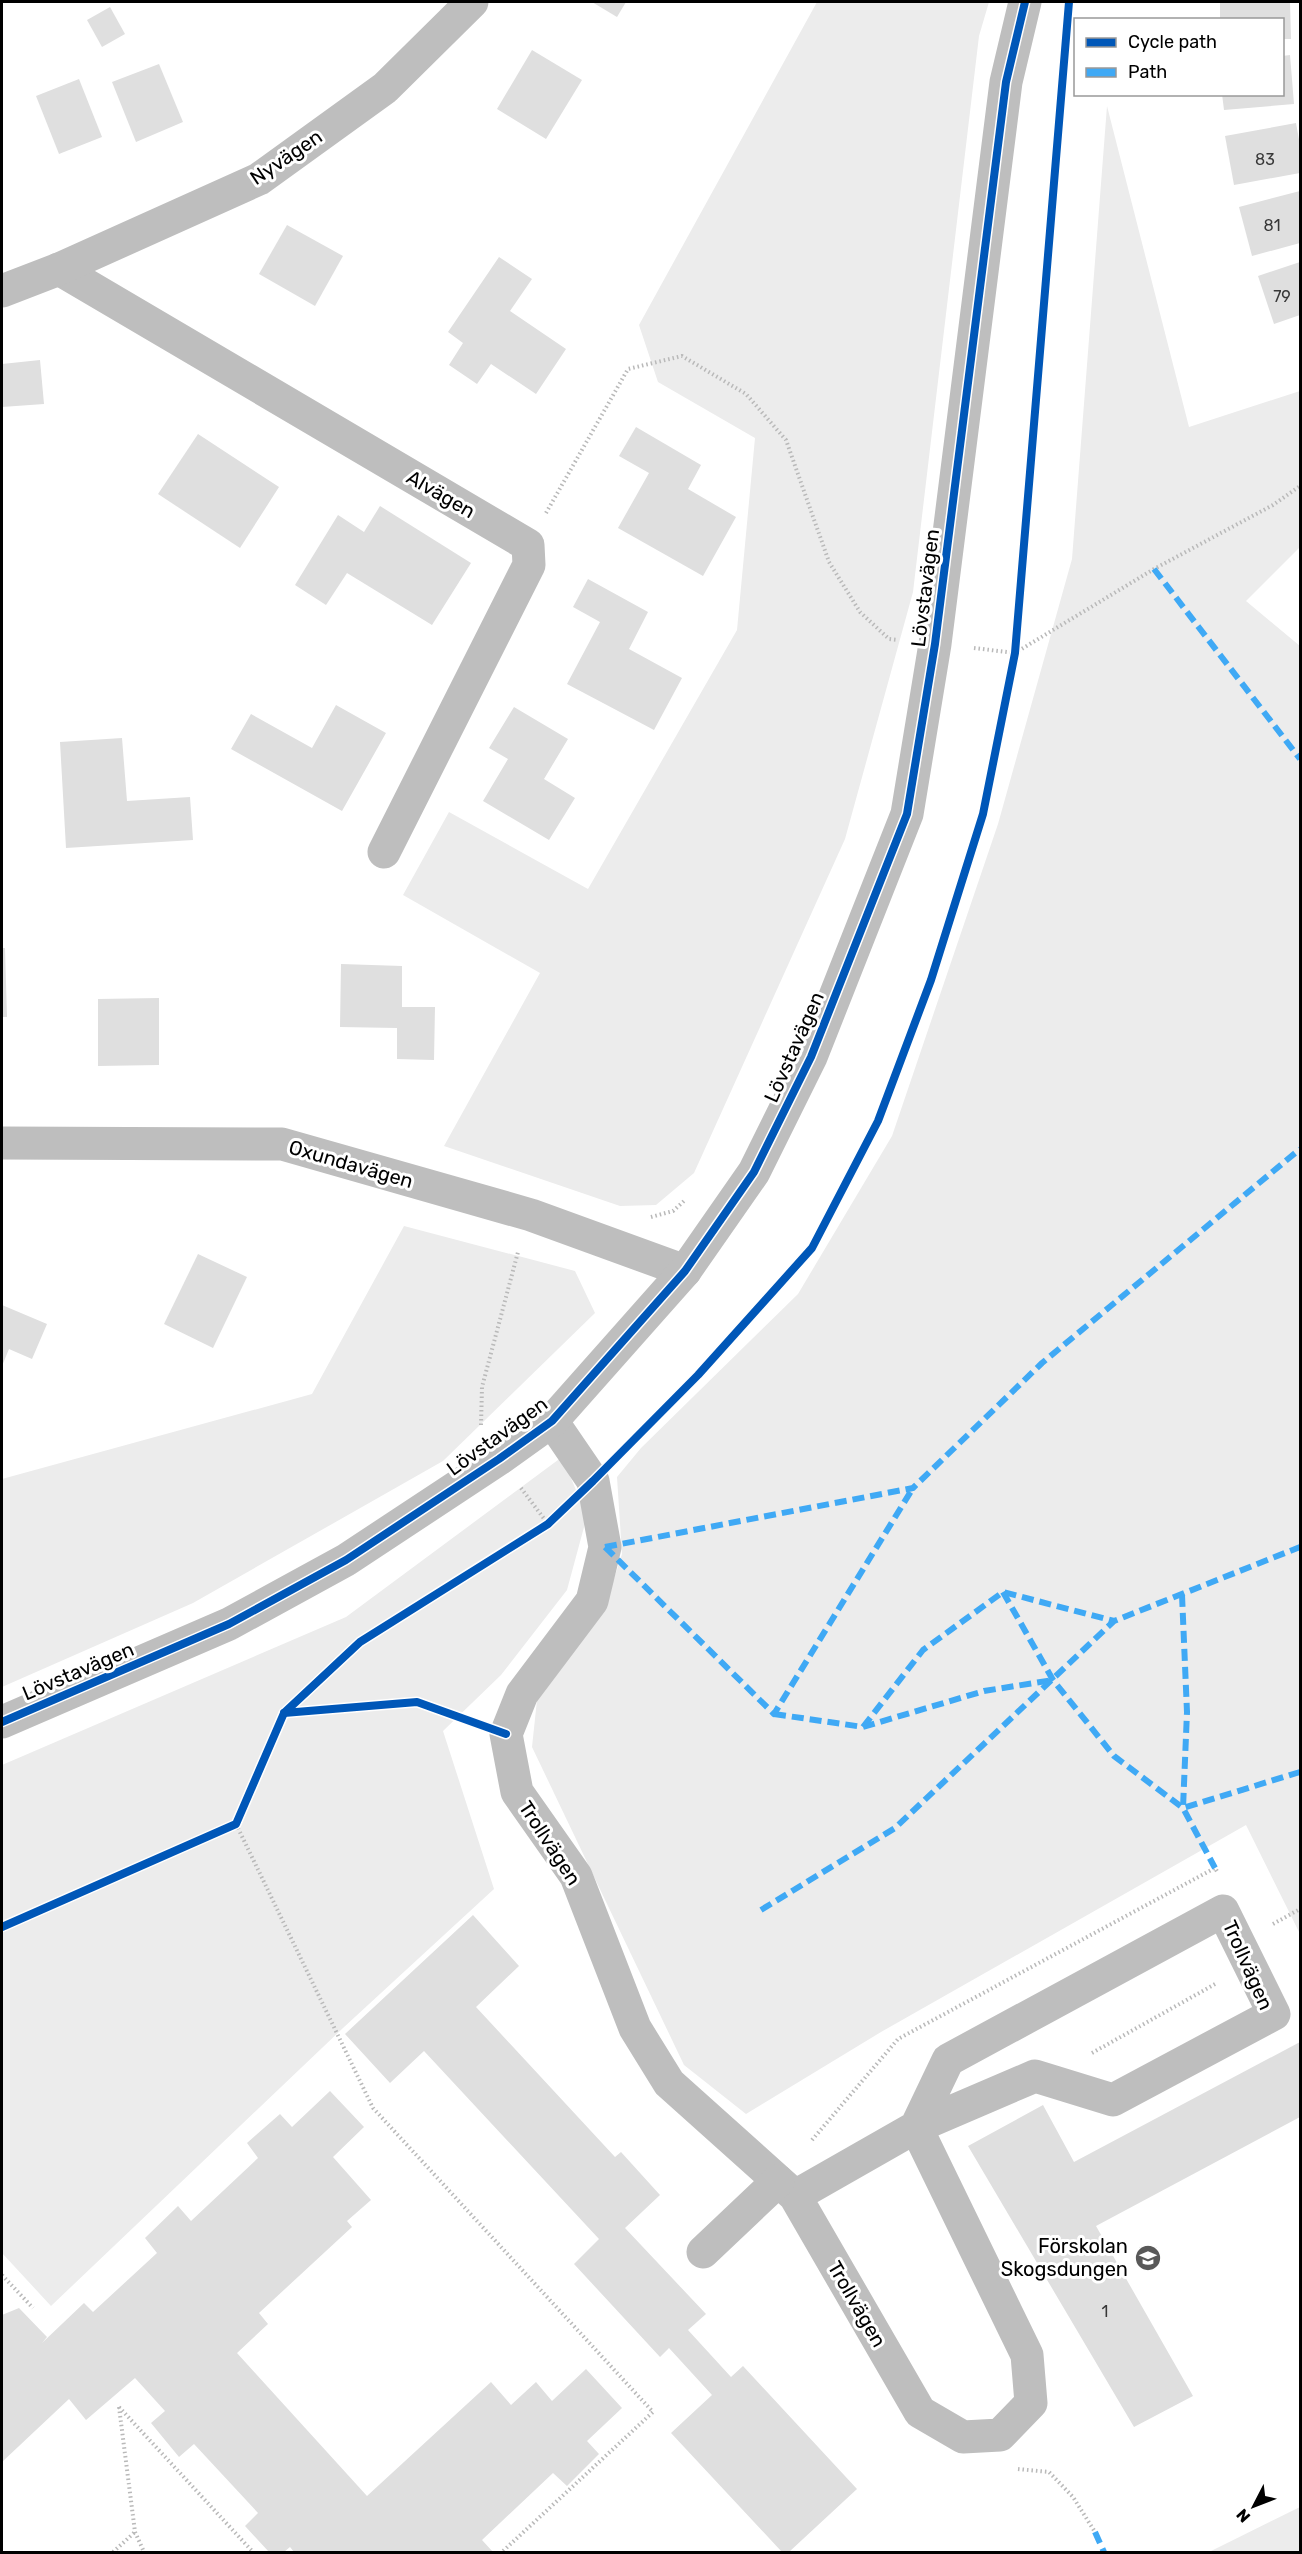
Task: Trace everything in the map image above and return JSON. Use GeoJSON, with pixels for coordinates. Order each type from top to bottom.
{"type":"FeatureCollection","features":[{"type":"Feature","properties":{"kind":"street","name":"Nyvägen"},"geometry":{"type":"LineString","coordinates":[[2,291],[59,269],[259,179],[385,88],[472,2]]}},
{"type":"Feature","properties":{"kind":"street","name":"Lövstavägen"},"geometry":{"type":"LineString","coordinates":[[2,1722],[239,1619],[346,1560],[499,1459],[552,1421],[685,1271],[754,1172],[811,1057],[908,814],[935,645],[1006,82],[1024,2]]}},
{"type":"Feature","properties":{"kind":"street","name":"Alvägen"},"geometry":{"type":"LineString","coordinates":[[59,269],[528,545]]}},
{"type":"Feature","properties":{"kind":"street"},"geometry":{"type":"LineString","coordinates":[[384,852],[529,565],[528,545]]}},
{"type":"Feature","properties":{"kind":"street","name":"Oxundavägen"},"geometry":{"type":"LineString","coordinates":[[2,1143],[282,1143],[531,1215],[685,1271]]}},
{"type":"Feature","properties":{"kind":"street","name":"Trollvägen"},"geometry":{"type":"LineString","coordinates":[[552,1421],[593,1481],[605,1547],[592,1601],[522,1694],[506,1734],[517,1792],[576,1876],[635,2028],[669,2083],[786,2188],[920,2412],[963,2437],[1000,2435],[1032,2403],[1027,2355],[916,2127]]}},
{"type":"Feature","properties":{"kind":"street","name":"Trollvägen"},"geometry":{"type":"LineString","coordinates":[[786,2188],[916,2127],[1035,2076],[1113,2100],[1274,2014],[1223,1911],[948,2060],[916,2127]]}},
{"type":"Feature","properties":{"kind":"street"},"geometry":{"type":"LineString","coordinates":[[703,2252],[786,2188]]}},
{"type":"Feature","properties":{"kind":"path"},"geometry":{"type":"LineString","coordinates":[[528,545],[628,369],[682,356],[746,394],[786,440],[829,562],[860,612],[889,639],[1015,652],[1154,569],[1273,505],[1300,486]]}},
{"type":"Feature","properties":{"kind":"path"},"geometry":{"type":"LineString","coordinates":[[1012,664],[1016,641]]}},
{"type":"Feature","properties":{"kind":"path"},"geometry":{"type":"LineString","coordinates":[[539,1530],[593,1481]]}},
{"type":"Feature","properties":{"kind":"path"},"geometry":{"type":"LineString","coordinates":[[225,1829],[236,1824],[240,1814]]}},
{"type":"Feature","properties":{"kind":"path"},"geometry":{"type":"LineString","coordinates":[[236,1824],[373,2108],[653,2412],[502,2553]]}},
{"type":"Feature","properties":{"kind":"path"},"geometry":{"type":"LineString","coordinates":[[1239,1942],[1300,1910]]}},
{"type":"Feature","properties":{"kind":"path"},"geometry":{"type":"LineString","coordinates":[[1076,2088],[1088,2056],[1222,1980]]}},
{"type":"Feature","properties":{"kind":"path"},"geometry":{"type":"LineString","coordinates":[[2,2275],[33,2308]]}},
{"type":"Feature","properties":{"kind":"path"},"geometry":{"type":"LineString","coordinates":[[144,2553],[135,2532],[119,2406],[253,2553]]}},
{"type":"Feature","properties":{"kind":"path"},"geometry":{"type":"LineString","coordinates":[[113,2553],[135,2532]]}},
{"type":"Feature","properties":{"kind":"shaded area"},"geometry":{"type":"Polygon","coordinates":[[[817,2],[989,2],[979,36],[913,592],[845,839],[694,1173],[656,1205],[620,1206],[444,1146],[540,973],[403,895],[449,812],[588,889],[737,630],[755,438],[658,382],[639,325],[817,2]]]}},
{"type":"Feature","properties":{"kind":"shaded area"},"geometry":{"type":"Polygon","coordinates":[[[1107,106],[1189,427],[1300,391],[1300,547],[1246,601],[1300,646],[1300,1934],[1246,1825],[881,2032],[746,2114],[684,2065],[532,1747],[537,1700],[605,1606],[622,1554],[617,1477],[641,1448],[798,1294],[892,1136],[998,824],[1072,559],[1107,106]]]}},
{"type":"Feature","properties":{"kind":"shaded area"},"geometry":{"type":"Polygon","coordinates":[[[404,1226],[575,1271],[595,1313],[443,1461],[193,1603],[2,1687],[2,1479],[312,1394],[404,1226]]]}},
{"type":"Feature","properties":{"kind":"shaded area"},"geometry":{"type":"Polygon","coordinates":[[[562,1457],[587,1516],[567,1590],[501,1675],[443,1731],[494,1889],[343,2028],[51,2306],[2,2253],[2,1765],[346,1617],[562,1457]]]}},
{"type":"Feature","properties":{"kind":"shaded area"},"geometry":{"type":"Polygon","coordinates":[[[1300,2507],[1300,2552],[1209,2552],[1300,2507]]]}},
{"type":"Feature","properties":{"kind":"building"},"geometry":{"type":"Polygon","coordinates":[[[592,2],[626,2],[617,17],[592,2]]]}},
{"type":"Feature","properties":{"kind":"building"},"geometry":{"type":"Polygon","coordinates":[[[1220,2],[1290,2],[1291,39],[1284,39],[1284,18],[1220,18],[1220,2]]]}},
{"type":"Feature","properties":{"kind":"building"},"geometry":{"type":"Polygon","coordinates":[[[110,7],[125,34],[102,47],[87,20],[110,7]]]}},
{"type":"Feature","properties":{"kind":"building"},"geometry":{"type":"Polygon","coordinates":[[[532,50],[582,80],[546,139],[497,109],[532,50]]]}},
{"type":"Feature","properties":{"kind":"building"},"geometry":{"type":"Polygon","coordinates":[[[1290,55],[1294,104],[1224,110],[1222,96],[1284,96],[1284,56],[1290,55]]]}},
{"type":"Feature","properties":{"kind":"building"},"geometry":{"type":"Polygon","coordinates":[[[159,64],[183,122],[136,142],[112,82],[159,64]]]}},
{"type":"Feature","properties":{"kind":"building"},"geometry":{"type":"Polygon","coordinates":[[[79,79],[102,137],[59,154],[36,96],[79,79]]]}},
{"type":"Feature","properties":{"kind":"building"},"geometry":{"type":"Polygon","coordinates":[[[1296,123],[1300,145],[1300,173],[1234,185],[1225,136],[1296,123]]]}},
{"type":"Feature","properties":{"kind":"building"},"geometry":{"type":"Polygon","coordinates":[[[1300,191],[1300,243],[1252,256],[1239,207],[1300,191]]]}},
{"type":"Feature","properties":{"kind":"building"},"geometry":{"type":"Polygon","coordinates":[[[287,225],[343,256],[315,306],[259,274],[287,225]]]}},
{"type":"Feature","properties":{"kind":"building"},"geometry":{"type":"Polygon","coordinates":[[[499,257],[532,279],[510,311],[566,349],[536,394],[491,364],[477,384],[449,365],[463,343],[448,332],[499,257]]]}},
{"type":"Feature","properties":{"kind":"building"},"geometry":{"type":"Polygon","coordinates":[[[1300,262],[1300,315],[1274,324],[1258,276],[1300,262]]]}},
{"type":"Feature","properties":{"kind":"building"},"geometry":{"type":"Polygon","coordinates":[[[40,360],[44,404],[2,407],[2,364],[40,360]]]}},
{"type":"Feature","properties":{"kind":"building"},"geometry":{"type":"Polygon","coordinates":[[[636,427],[701,465],[688,489],[736,517],[703,576],[618,528],[649,473],[619,456],[636,427]]]}},
{"type":"Feature","properties":{"kind":"building"},"geometry":{"type":"Polygon","coordinates":[[[198,434],[279,487],[240,548],[158,494],[198,434]]]}},
{"type":"Feature","properties":{"kind":"building"},"geometry":{"type":"Polygon","coordinates":[[[380,506],[471,563],[432,625],[347,573],[326,605],[295,585],[338,515],[364,532],[380,506]]]}},
{"type":"Feature","properties":{"kind":"building"},"geometry":{"type":"Polygon","coordinates":[[[588,579],[648,612],[629,649],[682,678],[654,730],[567,684],[600,622],[573,607],[588,579]]]}},
{"type":"Feature","properties":{"kind":"building"},"geometry":{"type":"Polygon","coordinates":[[[336,705],[386,733],[342,811],[231,749],[251,714],[312,748],[336,705]]]}},
{"type":"Feature","properties":{"kind":"building"},"geometry":{"type":"Polygon","coordinates":[[[514,707],[568,739],[544,779],[575,798],[549,840],[483,801],[508,759],[489,748],[514,707]]]}},
{"type":"Feature","properties":{"kind":"building"},"geometry":{"type":"Polygon","coordinates":[[[122,738],[127,801],[190,797],[193,840],[66,848],[60,742],[122,738]]]}},
{"type":"Feature","properties":{"kind":"building"},"geometry":{"type":"Polygon","coordinates":[[[2,948],[5,948],[7,1017],[2,1017],[2,948]]]}},
{"type":"Feature","properties":{"kind":"building"},"geometry":{"type":"Polygon","coordinates":[[[341,964],[402,966],[402,1007],[435,1007],[434,1060],[397,1059],[397,1028],[340,1027],[341,964]]]}},
{"type":"Feature","properties":{"kind":"building"},"geometry":{"type":"Polygon","coordinates":[[[159,998],[159,1065],[98,1066],[98,999],[159,998]]]}},
{"type":"Feature","properties":{"kind":"building"},"geometry":{"type":"Polygon","coordinates":[[[198,1254],[247,1277],[213,1348],[164,1324],[198,1254]]]}},
{"type":"Feature","properties":{"kind":"building"},"geometry":{"type":"Polygon","coordinates":[[[2,1305],[47,1324],[32,1359],[9,1349],[2,1366],[2,1305]]]}},
{"type":"Feature","properties":{"kind":"building"},"geometry":{"type":"Polygon","coordinates":[[[473,1915],[519,1966],[476,2007],[615,2157],[621,2152],[660,2195],[625,2228],[706,2314],[688,2330],[731,2377],[743,2366],[857,2489],[789,2552],[782,2552],[671,2433],[712,2395],[669,2348],[660,2357],[574,2264],[599,2239],[424,2051],[390,2083],[345,2034],[473,1915]]]}},
{"type":"Feature","properties":{"kind":"building"},"geometry":{"type":"Polygon","coordinates":[[[1300,2042],[1300,2117],[1096,2226],[1193,2396],[1134,2427],[968,2146],[1043,2105],[1074,2162],[1300,2042]]]}},
{"type":"Feature","properties":{"kind":"building"},"geometry":{"type":"Polygon","coordinates":[[[330,2091],[364,2127],[333,2157],[371,2200],[347,2221],[352,2227],[259,2313],[268,2324],[237,2353],[367,2496],[491,2382],[511,2405],[536,2382],[552,2401],[586,2369],[622,2408],[587,2441],[599,2454],[567,2486],[553,2473],[482,2540],[493,2552],[294,2552],[290,2547],[284,2552],[269,2552],[245,2526],[258,2513],[194,2444],[179,2457],[151,2423],[165,2411],[135,2378],[86,2420],[69,2399],[2,2462],[2,2315],[19,2308],[47,2337],[42,2343],[84,2303],[93,2312],[157,2253],[145,2238],[178,2206],[191,2221],[258,2158],[247,2143],[280,2114],[292,2127],[330,2091]]]}},
{"type":"Feature","properties":{"kind":"marked path"},"geometry":{"type":"LineString","coordinates":[[1154,569],[1300,759]]}},
{"type":"Feature","properties":{"kind":"marked path"},"geometry":{"type":"LineString","coordinates":[[605,1547],[913,1488],[1042,1363],[1300,1149]]}},
{"type":"Feature","properties":{"kind":"marked path"},"geometry":{"type":"LineString","coordinates":[[605,1547],[774,1714],[913,1488]]}},
{"type":"Feature","properties":{"kind":"marked path"},"geometry":{"type":"LineString","coordinates":[[761,1910],[895,1828],[1114,1621],[1300,1547]]}},
{"type":"Feature","properties":{"kind":"marked path"},"geometry":{"type":"LineString","coordinates":[[1003,1592],[1053,1680],[1114,1756],[1183,1808],[1215,1868]]}},
{"type":"Feature","properties":{"kind":"marked path"},"geometry":{"type":"LineString","coordinates":[[863,1727],[923,1650],[1003,1592],[1114,1621]]}},
{"type":"Feature","properties":{"kind":"marked path"},"geometry":{"type":"LineString","coordinates":[[1182,1595],[1187,1712],[1183,1808],[1300,1772]]}},
{"type":"Feature","properties":{"kind":"marked path"},"geometry":{"type":"LineString","coordinates":[[774,1714],[863,1727],[984,1691],[1053,1680]]}},
{"type":"Feature","properties":{"kind":"marked path"},"geometry":{"type":"LineString","coordinates":[[1095,2532],[1104,2552]]}},
{"type":"Feature","properties":{"kind":"cycle path"},"geometry":{"type":"LineString","coordinates":[[2,1722],[229,1624],[346,1560],[499,1459],[552,1421],[685,1271],[754,1172],[811,1057],[907,814],[935,644],[1006,82],[1025,2]]}},
{"type":"Feature","properties":{"kind":"cycle path"},"geometry":{"type":"LineString","coordinates":[[2,1927],[236,1824],[284,1713],[360,1642],[548,1524],[698,1375],[812,1248],[878,1121],[931,980],[983,814],[1015,653],[1069,2]]}},
{"type":"Feature","properties":{"kind":"cycle path"},"geometry":{"type":"LineString","coordinates":[[284,1713],[417,1702],[506,1734]]}},
{"type":"Feature","properties":{"kind":"place","name":"Förskolan Skogsdungen"},"geometry":{"type":"Point","coordinates":[1148,2258]}}]}
